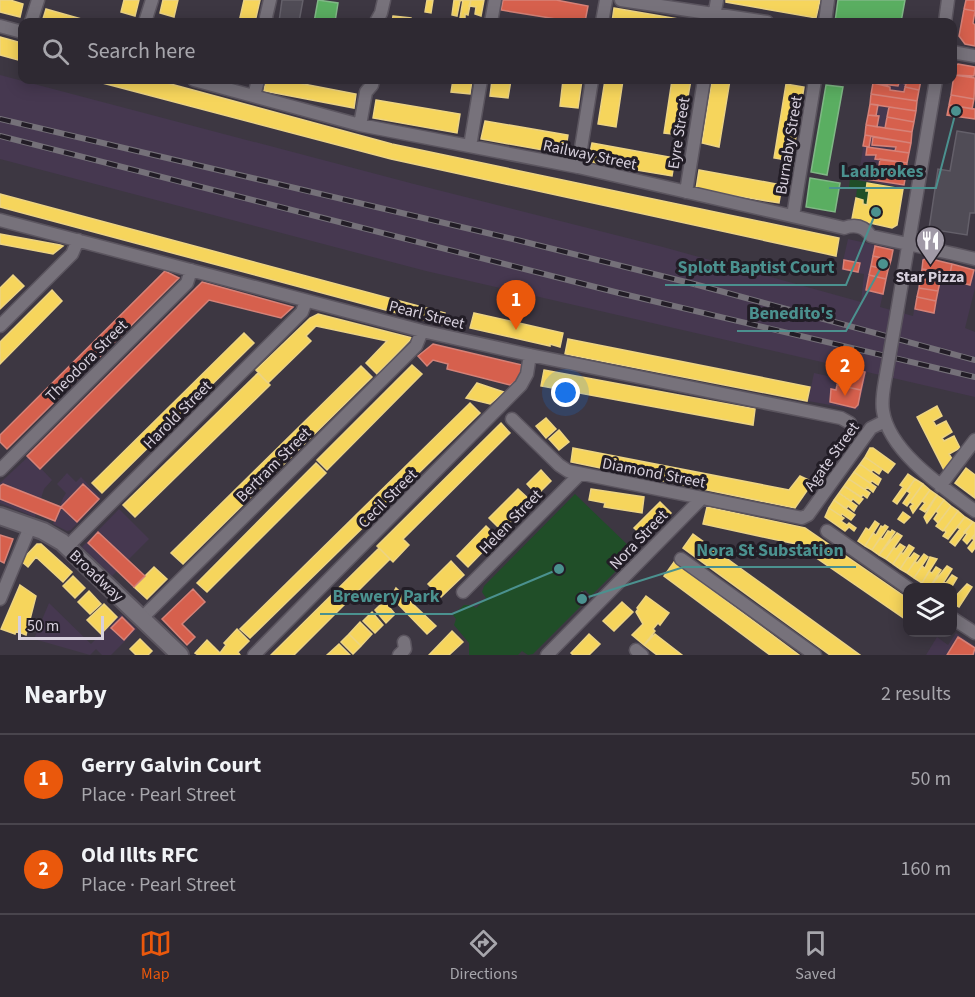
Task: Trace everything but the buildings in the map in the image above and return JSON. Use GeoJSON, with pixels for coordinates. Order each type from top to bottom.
{"type":"FeatureCollection","features":[{"type":"Feature","properties":{"kind":"main road","name":"Broadway"},"geometry":{"type":"LineString","coordinates":[[0,516],[49,534],[68,547],[180,655]]}},
{"type":"Feature","properties":{"kind":"street"},"geometry":{"type":"LineString","coordinates":[[32,18],[38,0]]}},
{"type":"Feature","properties":{"kind":"street"},"geometry":{"type":"LineString","coordinates":[[146,18],[152,0]]}},
{"type":"Feature","properties":{"kind":"street"},"geometry":{"type":"LineString","coordinates":[[266,18],[270,0]]}},
{"type":"Feature","properties":{"kind":"street"},"geometry":{"type":"LineString","coordinates":[[378,18],[384,0]]}},
{"type":"Feature","properties":{"kind":"street"},"geometry":{"type":"LineString","coordinates":[[492,18],[495,0]]}},
{"type":"Feature","properties":{"kind":"street"},"geometry":{"type":"LineString","coordinates":[[603,18],[606,0]]}},
{"type":"Feature","properties":{"kind":"street"},"geometry":{"type":"LineString","coordinates":[[621,0],[714,18],[717,0]]}},
{"type":"Feature","properties":{"kind":"street"},"geometry":{"type":"LineString","coordinates":[[826,18],[828,0]]}},
{"type":"Feature","properties":{"kind":"street"},"geometry":{"type":"LineString","coordinates":[[946,18],[948,0]]}},
{"type":"Feature","properties":{"kind":"street"},"geometry":{"type":"LineString","coordinates":[[0,26],[18,31]]}},
{"type":"Feature","properties":{"kind":"street"},"geometry":{"type":"LineString","coordinates":[[957,53],[975,56]]}},
{"type":"Feature","properties":{"kind":"street","name":"Railway Street"},"geometry":{"type":"LineString","coordinates":[[209,84],[360,125],[578,167],[844,228],[852,225],[866,229],[871,236],[975,260]]}},
{"type":"Feature","properties":{"kind":"street"},"geometry":{"type":"LineString","coordinates":[[254,96],[257,84]]}},
{"type":"Feature","properties":{"kind":"street"},"geometry":{"type":"LineString","coordinates":[[360,125],[366,92],[372,84]]}},
{"type":"Feature","properties":{"kind":"street"},"geometry":{"type":"LineString","coordinates":[[470,146],[480,84]]}},
{"type":"Feature","properties":{"kind":"street"},"geometry":{"type":"LineString","coordinates":[[578,167],[591,84]]}},
{"type":"Feature","properties":{"kind":"street","name":"Eyre Street"},"geometry":{"type":"LineString","coordinates":[[686,192],[703,84]]}},
{"type":"Feature","properties":{"kind":"street","name":"Burnaby Street"},"geometry":{"type":"LineString","coordinates":[[793,216],[814,84]]}},
{"type":"Feature","properties":{"kind":"street"},"geometry":{"type":"LineString","coordinates":[[935,84],[882,404],[885,421],[899,447],[940,486],[975,511]]}},
{"type":"Feature","properties":{"kind":"street","name":"Pearl Street"},"geometry":{"type":"LineString","coordinates":[[0,219],[422,331],[841,418],[850,423]]}},
{"type":"Feature","properties":{"kind":"street"},"geometry":{"type":"LineString","coordinates":[[0,326],[72,254],[78,240]]}},
{"type":"Feature","properties":{"kind":"street","name":"Theodora Street"},"geometry":{"type":"LineString","coordinates":[[0,470],[187,283],[191,270]]}},
{"type":"Feature","properties":{"kind":"street","name":"Harold Street"},"geometry":{"type":"LineString","coordinates":[[68,547],[302,312],[306,301]]}},
{"type":"Feature","properties":{"kind":"street","name":"Bertram Street"},"geometry":{"type":"LineString","coordinates":[[142,618],[416,346],[422,331]]}},
{"type":"Feature","properties":{"kind":"street","name":"Cecil Street"},"geometry":{"type":"LineString","coordinates":[[254,655],[521,385],[527,374],[530,355]]}},
{"type":"Feature","properties":{"kind":"street","name":"Diamond Street"},"geometry":{"type":"LineString","coordinates":[[512,419],[564,469],[802,518],[808,515]]}},
{"type":"Feature","properties":{"kind":"street","name":"Agate Street"},"geometry":{"type":"LineString","coordinates":[[808,515],[871,428],[885,421]]}},
{"type":"Feature","properties":{"kind":"street"},"geometry":{"type":"LineString","coordinates":[[940,486],[975,440]]}},
{"type":"Feature","properties":{"kind":"street","name":"Helen Street"},"geometry":{"type":"LineString","coordinates":[[463,592],[580,474]]}},
{"type":"Feature","properties":{"kind":"street","name":"Nora Street"},"geometry":{"type":"LineString","coordinates":[[547,655],[702,498]]}},
{"type":"Feature","properties":{"kind":"street"},"geometry":{"type":"LineString","coordinates":[[0,599],[30,527]]}},
{"type":"Feature","properties":{"kind":"street"},"geometry":{"type":"LineString","coordinates":[[827,531],[903,584]]}},
{"type":"Feature","properties":{"kind":"street"},"geometry":{"type":"LineString","coordinates":[[681,559],[815,655]]}},
{"type":"Feature","properties":{"kind":"street"},"geometry":{"type":"LineString","coordinates":[[957,621],[975,633]]}},
{"type":"Feature","properties":{"kind":"street"},"geometry":{"type":"LineString","coordinates":[[399,655],[405,649],[404,642]]}},
{"type":"Feature","properties":{"kind":"shaded area"},"geometry":{"type":"Polygon","coordinates":[[[0,75],[18,80],[18,84],[34,84],[663,247],[861,302],[864,274],[841,270],[848,239],[893,249],[880,307],[913,316],[923,256],[975,271],[975,288],[965,328],[975,332],[975,397],[867,372],[858,410],[808,401],[814,373],[837,378],[839,366],[426,271],[0,159],[0,75]]]}},
{"type":"Feature","properties":{"kind":"shaded area"},"geometry":{"type":"Polygon","coordinates":[[[873,84],[920,84],[903,188],[853,179],[855,166],[860,167],[873,84]]]}},
{"type":"Feature","properties":{"kind":"shaded area"},"geometry":{"type":"Polygon","coordinates":[[[29,456],[52,480],[44,489],[35,517],[0,503],[0,483],[29,456]]]}},
{"type":"Feature","properties":{"kind":"shaded area"},"geometry":{"type":"Polygon","coordinates":[[[67,473],[76,482],[81,477],[101,498],[71,530],[67,531],[53,524],[66,493],[57,484],[67,473]]]}},
{"type":"Feature","properties":{"kind":"shaded area"},"geometry":{"type":"Polygon","coordinates":[[[119,509],[149,539],[112,576],[82,547],[119,509]]]}},
{"type":"Feature","properties":{"kind":"shaded area"},"geometry":{"type":"Polygon","coordinates":[[[49,603],[91,644],[121,614],[137,629],[111,655],[102,655],[96,649],[90,655],[34,639],[49,603]]]}},
{"type":"Feature","properties":{"kind":"shaded area"},"geometry":{"type":"Polygon","coordinates":[[[957,634],[975,646],[975,655],[926,655],[937,637],[948,645],[953,637],[957,637],[957,634]]]}},
{"type":"Feature","properties":{"kind":"green space"},"geometry":{"type":"Polygon","coordinates":[[[850,179],[903,189],[868,183],[867,205],[863,204],[863,200],[856,198],[857,188],[849,187],[850,179]]]}},
{"type":"Feature","properties":{"kind":"green space"},"geometry":{"type":"Polygon","coordinates":[[[575,494],[635,552],[591,596],[585,590],[576,598],[582,605],[533,654],[528,655],[522,651],[518,655],[469,655],[469,643],[454,625],[456,619],[453,615],[464,605],[476,608],[486,598],[482,592],[484,586],[575,494]]]}},
{"type":"Feature","properties":{"kind":"railway"},"geometry":{"type":"LineString","coordinates":[[0,119],[517,240],[694,284],[975,360]]}},
{"type":"Feature","properties":{"kind":"railway"},"geometry":{"type":"LineString","coordinates":[[0,136],[619,293],[975,377]]}},
{"type":"Feature","properties":{"kind":"place","name":"Ladbrokes"},"geometry":{"type":"Point","coordinates":[956,111]}},
{"type":"Feature","properties":{"kind":"place","name":"Splott Baptist Court"},"geometry":{"type":"Point","coordinates":[876,212]}},
{"type":"Feature","properties":{"kind":"place","name":"Benedito's"},"geometry":{"type":"Point","coordinates":[883,264]}},
{"type":"Feature","properties":{"kind":"place","name":"Star Pizza"},"geometry":{"type":"Point","coordinates":[930,266]}},
{"type":"Feature","properties":{"kind":"place","name":"Gerry Galvin Court"},"geometry":{"type":"Point","coordinates":[516,330]}},
{"type":"Feature","properties":{"kind":"place","name":"Old Illts RFC"},"geometry":{"type":"Point","coordinates":[845,396]}},
{"type":"Feature","properties":{"kind":"place","name":"Brewery Park"},"geometry":{"type":"Point","coordinates":[559,569]}},
{"type":"Feature","properties":{"kind":"place","name":"Nora St Substation"},"geometry":{"type":"Point","coordinates":[582,599]}}]}
